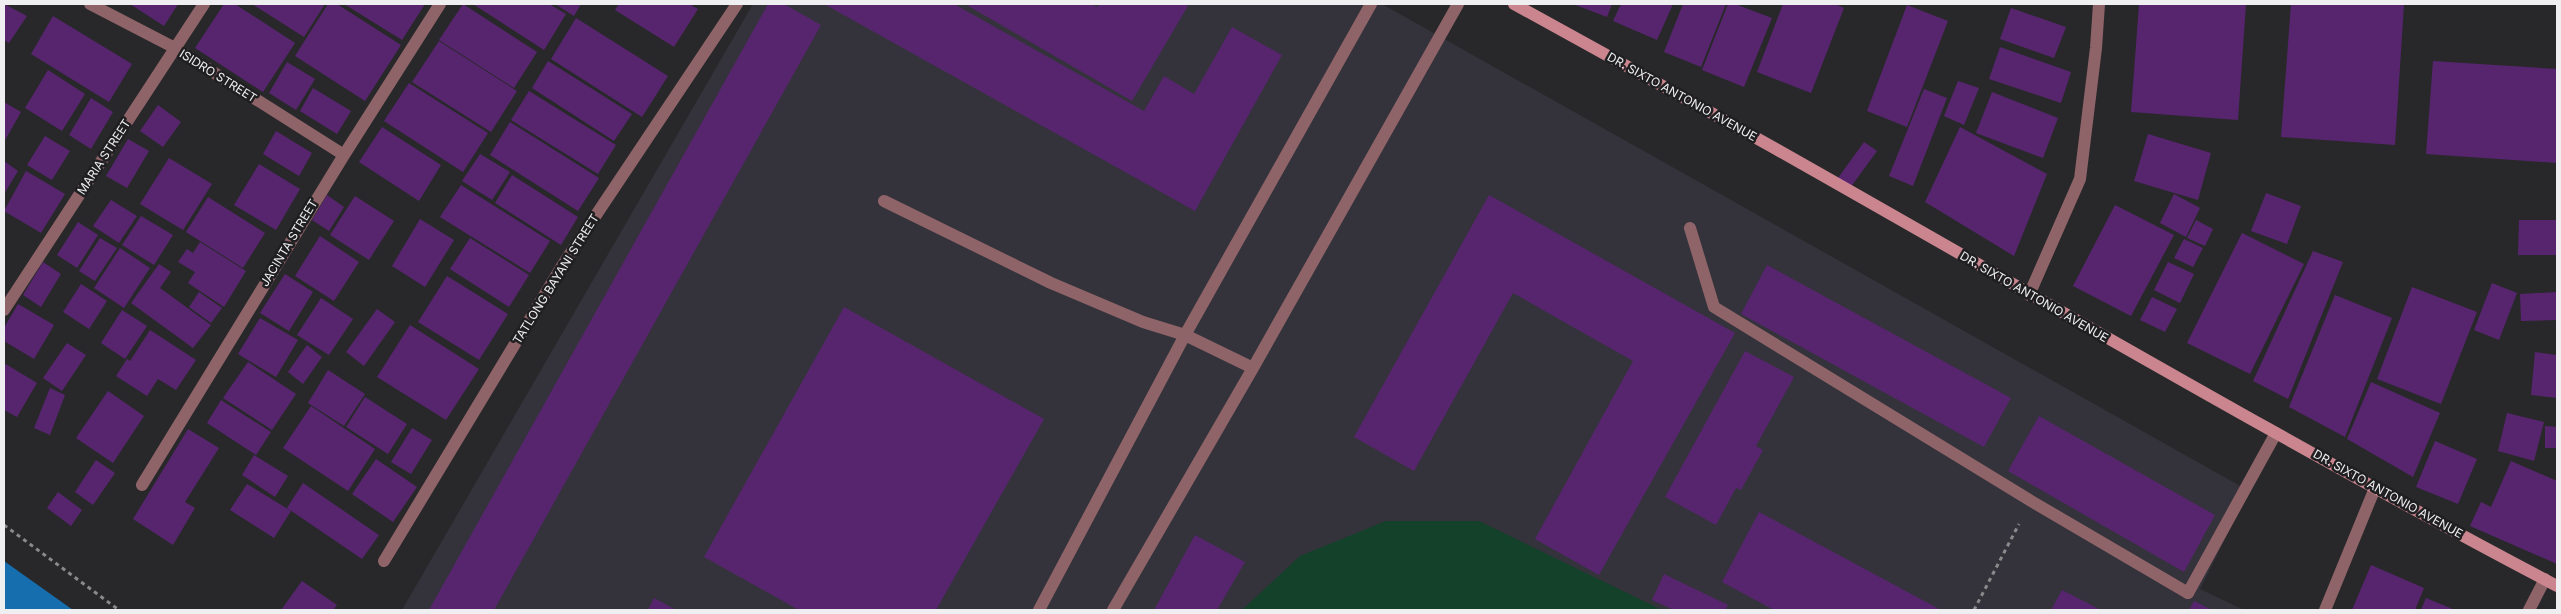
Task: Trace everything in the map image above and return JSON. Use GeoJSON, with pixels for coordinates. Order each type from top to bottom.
{"type":"FeatureCollection","features":[{"type":"Feature","properties":{"kind":"main road","name":"DR. SIXTO ANTONIO AVENUE"},"geometry":{"type":"LineString","coordinates":[[1514,4],[1776,149],[2029,295],[2276,433],[2557,586]]}},
{"type":"Feature","properties":{"kind":"street","name":"ISIDRO STREET"},"geometry":{"type":"LineString","coordinates":[[90,4],[175,48],[344,154]]}},
{"type":"Feature","properties":{"kind":"street","name":"MARIA STREET"},"geometry":{"type":"LineString","coordinates":[[4,310],[204,4]]}},
{"type":"Feature","properties":{"kind":"street","name":"JACINTA STREET"},"geometry":{"type":"LineString","coordinates":[[142,485],[344,154],[440,4]]}},
{"type":"Feature","properties":{"kind":"street","name":"TATLONG BAYANI STREET"},"geometry":{"type":"LineString","coordinates":[[384,561],[562,266],[737,4]]}},
{"type":"Feature","properties":{"kind":"street"},"geometry":{"type":"LineString","coordinates":[[1039,610],[1185,335],[1371,4]]}},
{"type":"Feature","properties":{"kind":"street"},"geometry":{"type":"LineString","coordinates":[[1113,610],[1253,368],[1458,4]]}},
{"type":"Feature","properties":{"kind":"street"},"geometry":{"type":"LineString","coordinates":[[2029,295],[2080,179],[2096,48],[2099,4]]}},
{"type":"Feature","properties":{"kind":"street"},"geometry":{"type":"LineString","coordinates":[[884,201],[1051,283],[1143,322],[1185,335],[1253,368]]}},
{"type":"Feature","properties":{"kind":"street"},"geometry":{"type":"LineString","coordinates":[[1690,228],[1714,307],[2031,501],[2188,593],[2276,433]]}},
{"type":"Feature","properties":{"kind":"street"},"geometry":{"type":"LineString","coordinates":[[2325,610],[2376,488]]}},
{"type":"Feature","properties":{"kind":"street"},"geometry":{"type":"LineString","coordinates":[[2529,610],[2545,579]]}},
{"type":"Feature","properties":{"kind":"path"},"geometry":{"type":"LineString","coordinates":[[1974,610],[2031,501]]}},
{"type":"Feature","properties":{"kind":"path"},"geometry":{"type":"LineString","coordinates":[[4,525],[119,610]]}},
{"type":"Feature","properties":{"kind":"shaded area"},"geometry":{"type":"Polygon","coordinates":[[[753,4],[1382,4],[2249,491],[2200,589],[2244,610],[402,610],[753,4]]]}},
{"type":"Feature","properties":{"kind":"green space"},"geometry":{"type":"Polygon","coordinates":[[[1386,521],[1479,521],[1662,610],[1242,610],[1300,556],[1386,521]]]}},
{"type":"Feature","properties":{"kind":"water"},"geometry":{"type":"Polygon","coordinates":[[[4,561],[73,610],[4,610],[4,561]]]}},
{"type":"Feature","properties":{"kind":"building"},"geometry":{"type":"Polygon","coordinates":[[[4,4],[27,16],[9,43],[4,40],[4,4]]]}},
{"type":"Feature","properties":{"kind":"building"},"geometry":{"type":"Polygon","coordinates":[[[130,4],[178,4],[164,26],[130,4]]]}},
{"type":"Feature","properties":{"kind":"building"},"geometry":{"type":"Polygon","coordinates":[[[224,4],[235,4],[295,43],[263,92],[195,48],[224,4]]]}},
{"type":"Feature","properties":{"kind":"building"},"geometry":{"type":"Polygon","coordinates":[[[252,4],[325,4],[304,37],[252,4]]]}},
{"type":"Feature","properties":{"kind":"building"},"geometry":{"type":"Polygon","coordinates":[[[328,4],[337,4],[401,45],[365,101],[295,56],[328,4]]]}},
{"type":"Feature","properties":{"kind":"building"},"geometry":{"type":"Polygon","coordinates":[[[344,4],[425,4],[402,40],[344,4]]]}},
{"type":"Feature","properties":{"kind":"building"},"geometry":{"type":"Polygon","coordinates":[[[463,4],[537,52],[514,88],[439,40],[463,4]]]}},
{"type":"Feature","properties":{"kind":"building"},"geometry":{"type":"Polygon","coordinates":[[[473,4],[549,4],[566,14],[544,50],[473,4]]]}},
{"type":"Feature","properties":{"kind":"building"},"geometry":{"type":"Polygon","coordinates":[[[555,4],[581,4],[574,16],[555,4]]]}},
{"type":"Feature","properties":{"kind":"building"},"geometry":{"type":"Polygon","coordinates":[[[619,4],[689,4],[698,9],[674,47],[615,10],[619,4]]]}},
{"type":"Feature","properties":{"kind":"building"},"geometry":{"type":"Polygon","coordinates":[[[768,4],[784,4],[821,25],[494,610],[429,610],[768,4]]]}},
{"type":"Feature","properties":{"kind":"building"},"geometry":{"type":"Polygon","coordinates":[[[824,4],[954,4],[1144,111],[1164,76],[1194,94],[1232,27],[1282,55],[1195,211],[824,4]]]}},
{"type":"Feature","properties":{"kind":"building"},"geometry":{"type":"Polygon","coordinates":[[[965,4],[1092,4],[1097,7],[1099,4],[1189,4],[1132,101],[965,4]]]}},
{"type":"Feature","properties":{"kind":"building"},"geometry":{"type":"Polygon","coordinates":[[[1573,4],[1612,4],[1607,17],[1573,4]]]}},
{"type":"Feature","properties":{"kind":"building"},"geometry":{"type":"Polygon","coordinates":[[[1621,4],[1673,4],[1657,40],[1613,21],[1621,4]]]}},
{"type":"Feature","properties":{"kind":"building"},"geometry":{"type":"Polygon","coordinates":[[[1683,4],[1726,4],[1701,67],[1664,52],[1683,4]]]}},
{"type":"Feature","properties":{"kind":"building"},"geometry":{"type":"Polygon","coordinates":[[[1728,4],[1735,4],[1772,18],[1744,87],[1702,70],[1728,4]]]}},
{"type":"Feature","properties":{"kind":"building"},"geometry":{"type":"Polygon","coordinates":[[[1783,4],[1835,4],[1844,8],[1811,93],[1757,72],[1783,4]]]}},
{"type":"Feature","properties":{"kind":"building"},"geometry":{"type":"Polygon","coordinates":[[[2139,4],[2246,4],[2238,120],[2131,112],[2139,4]]]}},
{"type":"Feature","properties":{"kind":"building"},"geometry":{"type":"Polygon","coordinates":[[[2291,4],[2404,4],[2395,145],[2281,137],[2291,4]]]}},
{"type":"Feature","properties":{"kind":"building"},"geometry":{"type":"Polygon","coordinates":[[[1907,5],[1948,21],[1907,127],[1867,111],[1907,5]]]}},
{"type":"Feature","properties":{"kind":"building"},"geometry":{"type":"Polygon","coordinates":[[[2011,8],[2066,27],[2054,58],[2000,39],[2011,8]]]}},
{"type":"Feature","properties":{"kind":"building"},"geometry":{"type":"Polygon","coordinates":[[[53,16],[132,64],[109,102],[31,54],[53,16]]]}},
{"type":"Feature","properties":{"kind":"building"},"geometry":{"type":"Polygon","coordinates":[[[576,18],[668,76],[642,117],[551,59],[576,18]]]}},
{"type":"Feature","properties":{"kind":"building"},"geometry":{"type":"Polygon","coordinates":[[[439,41],[517,91],[491,132],[412,82],[439,41]]]}},
{"type":"Feature","properties":{"kind":"building"},"geometry":{"type":"Polygon","coordinates":[[[2000,47],[2071,72],[2061,103],[1989,79],[2000,47]]]}},
{"type":"Feature","properties":{"kind":"building"},"geometry":{"type":"Polygon","coordinates":[[[548,61],[632,114],[614,141],[532,88],[548,61]]]}},
{"type":"Feature","properties":{"kind":"building"},"geometry":{"type":"Polygon","coordinates":[[[2433,61],[2557,69],[2557,163],[2426,154],[2433,61]]]}},
{"type":"Feature","properties":{"kind":"building"},"geometry":{"type":"Polygon","coordinates":[[[287,62],[315,79],[296,110],[269,93],[287,62]]]}},
{"type":"Feature","properties":{"kind":"building"},"geometry":{"type":"Polygon","coordinates":[[[48,70],[85,94],[62,131],[25,108],[48,70]]]}},
{"type":"Feature","properties":{"kind":"building"},"geometry":{"type":"Polygon","coordinates":[[[1958,81],[1979,88],[1964,125],[1944,116],[1958,81]]]}},
{"type":"Feature","properties":{"kind":"building"},"geometry":{"type":"Polygon","coordinates":[[[409,83],[488,133],[463,172],[384,121],[409,83]]]}},
{"type":"Feature","properties":{"kind":"building"},"geometry":{"type":"Polygon","coordinates":[[[313,88],[351,111],[337,134],[300,111],[313,88]]]}},
{"type":"Feature","properties":{"kind":"building"},"geometry":{"type":"Polygon","coordinates":[[[1924,89],[1947,98],[1913,186],[1889,176],[1924,89]]]}},
{"type":"Feature","properties":{"kind":"building"},"geometry":{"type":"Polygon","coordinates":[[[529,91],[616,145],[598,174],[511,120],[529,91]]]}},
{"type":"Feature","properties":{"kind":"building"},"geometry":{"type":"Polygon","coordinates":[[[1992,92],[2058,118],[2043,158],[1976,133],[1992,92]]]}},
{"type":"Feature","properties":{"kind":"building"},"geometry":{"type":"Polygon","coordinates":[[[91,98],[113,112],[91,149],[69,135],[91,98]]]}},
{"type":"Feature","properties":{"kind":"building"},"geometry":{"type":"Polygon","coordinates":[[[4,102],[21,112],[4,142],[4,102]]]}},
{"type":"Feature","properties":{"kind":"building"},"geometry":{"type":"Polygon","coordinates":[[[158,105],[181,122],[163,147],[140,131],[158,105]]]}},
{"type":"Feature","properties":{"kind":"building"},"geometry":{"type":"Polygon","coordinates":[[[510,122],[599,178],[578,211],[490,155],[510,122]]]}},
{"type":"Feature","properties":{"kind":"building"},"geometry":{"type":"Polygon","coordinates":[[[382,127],[441,165],[419,201],[359,162],[382,127]]]}},
{"type":"Feature","properties":{"kind":"building"},"geometry":{"type":"Polygon","coordinates":[[[1960,127],[2047,174],[2014,256],[1925,202],[1960,127]]]}},
{"type":"Feature","properties":{"kind":"building"},"geometry":{"type":"Polygon","coordinates":[[[276,131],[312,153],[299,176],[263,154],[276,131]]]}},
{"type":"Feature","properties":{"kind":"building"},"geometry":{"type":"Polygon","coordinates":[[[2148,134],[2211,153],[2198,200],[2134,181],[2148,134]]]}},
{"type":"Feature","properties":{"kind":"building"},"geometry":{"type":"Polygon","coordinates":[[[45,136],[70,151],[52,180],[27,165],[45,136]]]}},
{"type":"Feature","properties":{"kind":"building"},"geometry":{"type":"Polygon","coordinates":[[[128,139],[149,151],[127,188],[106,176],[128,139]]]}},
{"type":"Feature","properties":{"kind":"building"},"geometry":{"type":"Polygon","coordinates":[[[1864,142],[1877,151],[1850,188],[1838,178],[1864,142]]]}},
{"type":"Feature","properties":{"kind":"building"},"geometry":{"type":"Polygon","coordinates":[[[480,154],[510,172],[492,200],[462,181],[480,154]]]}},
{"type":"Feature","properties":{"kind":"building"},"geometry":{"type":"Polygon","coordinates":[[[169,158],[212,184],[183,230],[140,204],[169,158]]]}},
{"type":"Feature","properties":{"kind":"building"},"geometry":{"type":"Polygon","coordinates":[[[4,161],[18,171],[4,194],[4,161]]]}},
{"type":"Feature","properties":{"kind":"building"},"geometry":{"type":"Polygon","coordinates":[[[259,164],[300,189],[276,230],[234,205],[259,164]]]}},
{"type":"Feature","properties":{"kind":"building"},"geometry":{"type":"Polygon","coordinates":[[[26,171],[65,194],[41,233],[4,211],[26,171]]]}},
{"type":"Feature","properties":{"kind":"building"},"geometry":{"type":"Polygon","coordinates":[[[512,175],[578,217],[561,245],[495,203],[512,175]]]}},
{"type":"Feature","properties":{"kind":"building"},"geometry":{"type":"Polygon","coordinates":[[[461,185],[550,241],[530,273],[440,217],[461,185]]]}},
{"type":"Feature","properties":{"kind":"building"},"geometry":{"type":"Polygon","coordinates":[[[2266,193],[2301,206],[2287,244],[2251,231],[2266,193]]]}},
{"type":"Feature","properties":{"kind":"building"},"geometry":{"type":"Polygon","coordinates":[[[2174,194],[2200,208],[2186,237],[2160,223],[2174,194]]]}},
{"type":"Feature","properties":{"kind":"building"},"geometry":{"type":"Polygon","coordinates":[[[327,195],[344,207],[329,231],[312,220],[327,195]]]}},
{"type":"Feature","properties":{"kind":"building"},"geometry":{"type":"Polygon","coordinates":[[[1489,195],[1735,333],[1599,575],[1535,539],[1633,361],[1513,293],[1414,471],[1354,437],[1489,195]]]}},
{"type":"Feature","properties":{"kind":"building"},"geometry":{"type":"Polygon","coordinates":[[[355,196],[394,221],[369,260],[330,235],[355,196]]]}},
{"type":"Feature","properties":{"kind":"building"},"geometry":{"type":"Polygon","coordinates":[[[208,197],[265,233],[243,268],[186,232],[208,197]]]}},
{"type":"Feature","properties":{"kind":"building"},"geometry":{"type":"Polygon","coordinates":[[[111,200],[137,216],[119,243],[93,226],[111,200]]]}},
{"type":"Feature","properties":{"kind":"building"},"geometry":{"type":"Polygon","coordinates":[[[2115,205],[2174,235],[2131,316],[2073,286],[2115,205]]]}},
{"type":"Feature","properties":{"kind":"building"},"geometry":{"type":"Polygon","coordinates":[[[141,216],[173,235],[154,265],[122,245],[141,216]]]}},
{"type":"Feature","properties":{"kind":"building"},"geometry":{"type":"Polygon","coordinates":[[[420,219],[454,240],[425,287],[392,266],[420,219]]]}},
{"type":"Feature","properties":{"kind":"building"},"geometry":{"type":"Polygon","coordinates":[[[2196,220],[2213,229],[2205,246],[2187,238],[2196,220]]]}},
{"type":"Feature","properties":{"kind":"building"},"geometry":{"type":"Polygon","coordinates":[[[2519,220],[2557,220],[2557,255],[2518,255],[2519,220]]]}},
{"type":"Feature","properties":{"kind":"building"},"geometry":{"type":"Polygon","coordinates":[[[78,222],[98,235],[77,268],[57,255],[78,222]]]}},
{"type":"Feature","properties":{"kind":"building"},"geometry":{"type":"Polygon","coordinates":[[[2242,233],[2304,264],[2250,374],[2187,343],[2242,233]]]}},
{"type":"Feature","properties":{"kind":"building"},"geometry":{"type":"Polygon","coordinates":[[[320,236],[359,262],[334,301],[295,276],[320,236]]]}},
{"type":"Feature","properties":{"kind":"building"},"geometry":{"type":"Polygon","coordinates":[[[100,238],[117,248],[95,281],[79,271],[100,238]]]}},
{"type":"Feature","properties":{"kind":"building"},"geometry":{"type":"Polygon","coordinates":[[[470,238],[529,275],[509,307],[450,269],[470,238]]]}},
{"type":"Feature","properties":{"kind":"building"},"geometry":{"type":"Polygon","coordinates":[[[2184,239],[2203,248],[2193,267],[2174,258],[2184,239]]]}},
{"type":"Feature","properties":{"kind":"building"},"geometry":{"type":"Polygon","coordinates":[[[200,242],[246,271],[224,307],[188,283],[195,272],[178,262],[187,249],[193,253],[200,242]]]}},
{"type":"Feature","properties":{"kind":"building"},"geometry":{"type":"Polygon","coordinates":[[[120,248],[150,268],[124,308],[94,288],[120,248]]]}},
{"type":"Feature","properties":{"kind":"building"},"geometry":{"type":"Polygon","coordinates":[[[2313,251],[2343,262],[2288,399],[2253,381],[2313,251]]]}},
{"type":"Feature","properties":{"kind":"building"},"geometry":{"type":"Polygon","coordinates":[[[43,262],[61,274],[41,307],[23,295],[43,262]]]}},
{"type":"Feature","properties":{"kind":"building"},"geometry":{"type":"Polygon","coordinates":[[[2168,262],[2194,274],[2180,303],[2154,290],[2168,262]]]}},
{"type":"Feature","properties":{"kind":"building"},"geometry":{"type":"Polygon","coordinates":[[[159,264],[171,272],[160,288],[211,325],[193,348],[131,303],[159,264]]]}},
{"type":"Feature","properties":{"kind":"building"},"geometry":{"type":"Polygon","coordinates":[[[1767,265],[2011,398],[1984,447],[1741,314],[1767,265]]]}},
{"type":"Feature","properties":{"kind":"building"},"geometry":{"type":"Polygon","coordinates":[[[285,274],[313,292],[289,331],[260,313],[285,274]]]}},
{"type":"Feature","properties":{"kind":"building"},"geometry":{"type":"Polygon","coordinates":[[[447,276],[508,314],[479,360],[418,322],[447,276]]]}},
{"type":"Feature","properties":{"kind":"building"},"geometry":{"type":"Polygon","coordinates":[[[2492,283],[2517,293],[2499,340],[2474,330],[2492,283]]]}},
{"type":"Feature","properties":{"kind":"building"},"geometry":{"type":"Polygon","coordinates":[[[81,284],[107,301],[89,329],[63,312],[81,284]]]}},
{"type":"Feature","properties":{"kind":"building"},"geometry":{"type":"Polygon","coordinates":[[[2412,287],[2477,312],[2441,404],[2377,379],[2412,287]]]}},
{"type":"Feature","properties":{"kind":"building"},"geometry":{"type":"Polygon","coordinates":[[[199,292],[222,308],[211,323],[189,307],[199,292]]]}},
{"type":"Feature","properties":{"kind":"building"},"geometry":{"type":"Polygon","coordinates":[[[2557,292],[2557,320],[2521,321],[2520,294],[2557,292]]]}},
{"type":"Feature","properties":{"kind":"building"},"geometry":{"type":"Polygon","coordinates":[[[2335,295],[2392,318],[2345,437],[2289,407],[2335,295]]]}},
{"type":"Feature","properties":{"kind":"building"},"geometry":{"type":"Polygon","coordinates":[[[2152,297],[2177,309],[2165,332],[2140,320],[2152,297]]]}},
{"type":"Feature","properties":{"kind":"building"},"geometry":{"type":"Polygon","coordinates":[[[321,298],[353,319],[329,355],[297,335],[321,298]]]}},
{"type":"Feature","properties":{"kind":"building"},"geometry":{"type":"Polygon","coordinates":[[[18,304],[54,325],[34,359],[4,341],[4,328],[18,304]]]}},
{"type":"Feature","properties":{"kind":"building"},"geometry":{"type":"Polygon","coordinates":[[[844,307],[1044,419],[936,610],[799,610],[704,557],[844,307]]]}},
{"type":"Feature","properties":{"kind":"building"},"geometry":{"type":"Polygon","coordinates":[[[377,309],[395,322],[364,366],[346,352],[377,309]]]}},
{"type":"Feature","properties":{"kind":"building"},"geometry":{"type":"Polygon","coordinates":[[[122,310],[147,326],[125,359],[101,343],[122,310]]]}},
{"type":"Feature","properties":{"kind":"building"},"geometry":{"type":"Polygon","coordinates":[[[260,318],[298,340],[276,377],[238,354],[260,318]]]}},
{"type":"Feature","properties":{"kind":"building"},"geometry":{"type":"Polygon","coordinates":[[[410,325],[479,369],[446,420],[377,377],[410,325]]]}},
{"type":"Feature","properties":{"kind":"building"},"geometry":{"type":"Polygon","coordinates":[[[150,330],[196,360],[176,390],[158,379],[147,396],[116,376],[127,359],[130,361],[150,330]]]}},
{"type":"Feature","properties":{"kind":"building"},"geometry":{"type":"Polygon","coordinates":[[[67,343],[86,355],[62,391],[43,378],[67,343]]]}},
{"type":"Feature","properties":{"kind":"building"},"geometry":{"type":"Polygon","coordinates":[[[307,345],[322,357],[303,384],[288,372],[307,345]]]}},
{"type":"Feature","properties":{"kind":"building"},"geometry":{"type":"Polygon","coordinates":[[[1745,351],[1794,377],[1756,446],[1763,450],[1741,490],[1736,488],[1716,525],[1665,497],[1745,351]]]}},
{"type":"Feature","properties":{"kind":"building"},"geometry":{"type":"Polygon","coordinates":[[[2535,352],[2557,355],[2557,398],[2531,395],[2535,352]]]}},
{"type":"Feature","properties":{"kind":"building"},"geometry":{"type":"Polygon","coordinates":[[[248,362],[296,394],[272,430],[223,398],[248,362]]]}},
{"type":"Feature","properties":{"kind":"building"},"geometry":{"type":"Polygon","coordinates":[[[4,363],[37,383],[17,417],[4,410],[4,363]]]}},
{"type":"Feature","properties":{"kind":"building"},"geometry":{"type":"Polygon","coordinates":[[[328,370],[365,394],[344,426],[308,403],[328,370]]]}},
{"type":"Feature","properties":{"kind":"building"},"geometry":{"type":"Polygon","coordinates":[[[2371,382],[2440,413],[2413,477],[2347,439],[2371,382]]]}},
{"type":"Feature","properties":{"kind":"building"},"geometry":{"type":"Polygon","coordinates":[[[50,388],[65,395],[50,435],[34,428],[50,388]]]}},
{"type":"Feature","properties":{"kind":"building"},"geometry":{"type":"Polygon","coordinates":[[[108,391],[144,416],[113,463],[76,438],[108,391]]]}},
{"type":"Feature","properties":{"kind":"building"},"geometry":{"type":"Polygon","coordinates":[[[365,397],[407,424],[388,454],[346,427],[365,397]]]}},
{"type":"Feature","properties":{"kind":"building"},"geometry":{"type":"Polygon","coordinates":[[[221,400],[271,432],[256,455],[207,423],[221,400]]]}},
{"type":"Feature","properties":{"kind":"building"},"geometry":{"type":"Polygon","coordinates":[[[311,406],[375,449],[348,491],[283,448],[311,406]]]}},
{"type":"Feature","properties":{"kind":"building"},"geometry":{"type":"Polygon","coordinates":[[[2507,413],[2544,422],[2534,461],[2498,451],[2507,413]]]}},
{"type":"Feature","properties":{"kind":"building"},"geometry":{"type":"Polygon","coordinates":[[[2039,416],[2215,515],[2184,572],[2008,471],[2039,416]]]}},
{"type":"Feature","properties":{"kind":"building"},"geometry":{"type":"Polygon","coordinates":[[[2545,426],[2557,427],[2557,448],[2545,448],[2545,426]]]}},
{"type":"Feature","properties":{"kind":"building"},"geometry":{"type":"Polygon","coordinates":[[[412,428],[432,440],[411,474],[391,462],[412,428]]]}},
{"type":"Feature","properties":{"kind":"building"},"geometry":{"type":"Polygon","coordinates":[[[188,429],[219,448],[185,502],[195,508],[173,545],[133,519],[188,429]]]}},
{"type":"Feature","properties":{"kind":"building"},"geometry":{"type":"Polygon","coordinates":[[[2435,441],[2477,459],[2458,504],[2416,487],[2435,441]]]}},
{"type":"Feature","properties":{"kind":"building"},"geometry":{"type":"Polygon","coordinates":[[[254,455],[288,476],[275,497],[242,475],[254,455]]]}},
{"type":"Feature","properties":{"kind":"building"},"geometry":{"type":"Polygon","coordinates":[[[376,459],[417,487],[393,522],[352,494],[376,459]]]}},
{"type":"Feature","properties":{"kind":"building"},"geometry":{"type":"Polygon","coordinates":[[[96,460],[115,473],[93,505],[75,492],[96,460]]]}},
{"type":"Feature","properties":{"kind":"building"},"geometry":{"type":"Polygon","coordinates":[[[2511,461],[2557,481],[2557,564],[2470,526],[2481,502],[2491,507],[2511,461]]]}},
{"type":"Feature","properties":{"kind":"building"},"geometry":{"type":"Polygon","coordinates":[[[303,483],[379,535],[362,559],[287,508],[303,483]]]}},
{"type":"Feature","properties":{"kind":"building"},"geometry":{"type":"Polygon","coordinates":[[[247,484],[291,511],[274,538],[230,510],[247,484]]]}},
{"type":"Feature","properties":{"kind":"building"},"geometry":{"type":"Polygon","coordinates":[[[58,492],[82,510],[71,526],[47,508],[58,492]]]}},
{"type":"Feature","properties":{"kind":"building"},"geometry":{"type":"Polygon","coordinates":[[[1759,512],[1941,610],[1774,610],[1722,582],[1759,512]]]}},
{"type":"Feature","properties":{"kind":"building"},"geometry":{"type":"Polygon","coordinates":[[[1195,535],[1245,562],[1217,610],[1154,610],[1195,535]]]}},
{"type":"Feature","properties":{"kind":"building"},"geometry":{"type":"Polygon","coordinates":[[[2371,565],[2424,588],[2415,610],[2352,610],[2371,565]]]}},
{"type":"Feature","properties":{"kind":"building"},"geometry":{"type":"Polygon","coordinates":[[[1664,574],[1728,605],[1725,610],[1674,610],[1652,600],[1664,574]]]}},
{"type":"Feature","properties":{"kind":"building"},"geometry":{"type":"Polygon","coordinates":[[[302,581],[337,605],[333,610],[281,610],[302,581]]]}},
{"type":"Feature","properties":{"kind":"building"},"geometry":{"type":"Polygon","coordinates":[[[2062,590],[2101,610],[2051,610],[2062,590]]]}},
{"type":"Feature","properties":{"kind":"building"},"geometry":{"type":"Polygon","coordinates":[[[654,598],[676,610],[648,610],[654,598]]]}},
{"type":"Feature","properties":{"kind":"building"},"geometry":{"type":"Polygon","coordinates":[[[2426,598],[2455,610],[2421,610],[2426,598]]]}},
{"type":"Feature","properties":{"kind":"building"},"geometry":{"type":"Polygon","coordinates":[[[2194,601],[2212,610],[2189,610],[2194,601]]]}}]}
